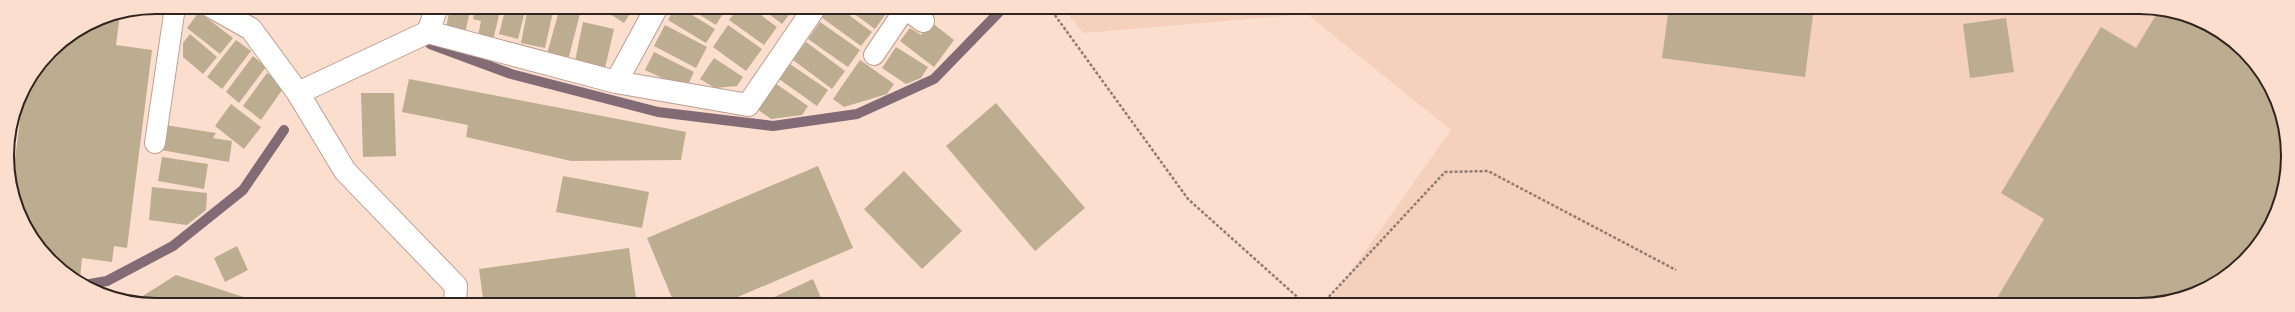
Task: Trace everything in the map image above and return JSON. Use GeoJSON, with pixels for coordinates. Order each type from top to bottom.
{"type":"FeatureCollection","features":[{"type":"Feature","properties":{"kind":"street"},"geometry":{"type":"LineString","coordinates":[[224,14],[251,29],[298,93],[345,171],[456,286],[456,298]]}},
{"type":"Feature","properties":{"kind":"street"},"geometry":{"type":"LineString","coordinates":[[428,32],[434,14]]}},
{"type":"Feature","properties":{"kind":"street"},"geometry":{"type":"LineString","coordinates":[[616,82],[653,14]]}},
{"type":"Feature","properties":{"kind":"street"},"geometry":{"type":"LineString","coordinates":[[298,93],[428,32],[616,82],[748,105],[810,14]]}},
{"type":"Feature","properties":{"kind":"street"},"geometry":{"type":"LineString","coordinates":[[913,14],[923,21]]}},
{"type":"Feature","properties":{"kind":"lane"},"geometry":{"type":"LineString","coordinates":[[155,143],[174,14]]}},
{"type":"Feature","properties":{"kind":"lane"},"geometry":{"type":"LineString","coordinates":[[874,55],[900,14]]}},
{"type":"Feature","properties":{"kind":"path"},"geometry":{"type":"LineString","coordinates":[[1054,14],[1188,199],[1298,298]]}},
{"type":"Feature","properties":{"kind":"path"},"geometry":{"type":"LineString","coordinates":[[1328,298],[1445,172],[1488,171],[1676,270]]}},
{"type":"Feature","properties":{"kind":"shaded area"},"geometry":{"type":"Polygon","coordinates":[[[1067,14],[1307,14],[1084,33],[1067,14]]]}},
{"type":"Feature","properties":{"kind":"shaded area"},"geometry":{"type":"Polygon","coordinates":[[[1307,14],[2158,15],[2185,22],[2210,33],[2233,49],[2246,62],[2262,85],[2273,110],[2280,137],[2281,165],[2280,174],[2157,297],[1332,298],[1451,130],[1307,14]]]}},
{"type":"Feature","properties":{"kind":"building"},"geometry":{"type":"Polygon","coordinates":[[[198,14],[202,14],[233,38],[220,54],[187,28],[198,14]]]}},
{"type":"Feature","properties":{"kind":"building"},"geometry":{"type":"Polygon","coordinates":[[[449,14],[469,14],[465,33],[446,29],[449,14]]]}},
{"type":"Feature","properties":{"kind":"building"},"geometry":{"type":"Polygon","coordinates":[[[474,14],[499,14],[493,40],[478,36],[481,21],[473,19],[474,14]]]}},
{"type":"Feature","properties":{"kind":"building"},"geometry":{"type":"Polygon","coordinates":[[[504,14],[524,14],[518,39],[499,34],[504,14]]]}},
{"type":"Feature","properties":{"kind":"building"},"geometry":{"type":"Polygon","coordinates":[[[527,14],[552,14],[545,48],[521,43],[527,14]]]}},
{"type":"Feature","properties":{"kind":"building"},"geometry":{"type":"Polygon","coordinates":[[[558,14],[580,14],[568,60],[547,54],[558,14]]]}},
{"type":"Feature","properties":{"kind":"building"},"geometry":{"type":"Polygon","coordinates":[[[610,14],[630,14],[624,23],[610,14]]]}},
{"type":"Feature","properties":{"kind":"building"},"geometry":{"type":"Polygon","coordinates":[[[671,14],[690,14],[715,29],[706,43],[668,20],[671,14]]]}},
{"type":"Feature","properties":{"kind":"building"},"geometry":{"type":"Polygon","coordinates":[[[698,14],[723,14],[716,25],[698,14]]]}},
{"type":"Feature","properties":{"kind":"building"},"geometry":{"type":"Polygon","coordinates":[[[734,14],[759,14],[777,27],[764,45],[729,20],[734,14]]]}},
{"type":"Feature","properties":{"kind":"building"},"geometry":{"type":"Polygon","coordinates":[[[769,14],[790,14],[782,24],[769,14]]]}},
{"type":"Feature","properties":{"kind":"building"},"geometry":{"type":"Polygon","coordinates":[[[823,14],[848,14],[872,32],[861,46],[821,17],[823,14]]]}},
{"type":"Feature","properties":{"kind":"building"},"geometry":{"type":"Polygon","coordinates":[[[855,14],[886,14],[875,29],[855,14]]]}},
{"type":"Feature","properties":{"kind":"building"},"geometry":{"type":"Polygon","coordinates":[[[1668,14],[1813,14],[1805,77],[1662,58],[1668,14]]]}},
{"type":"Feature","properties":{"kind":"building"},"geometry":{"type":"Polygon","coordinates":[[[2156,15],[2176,19],[2202,29],[2225,43],[2246,62],[2257,77],[2273,110],[2281,147],[2280,175],[2276,193],[2262,227],[2246,250],[2233,263],[2210,279],[2176,293],[2148,298],[1997,298],[2044,219],[2001,193],[2101,27],[2136,48],[2156,15]]]}},
{"type":"Feature","properties":{"kind":"building"},"geometry":{"type":"Polygon","coordinates":[[[2006,18],[2014,72],[1970,78],[1963,24],[2006,18]]]}},
{"type":"Feature","properties":{"kind":"building"},"geometry":{"type":"Polygon","coordinates":[[[119,19],[116,45],[152,50],[127,248],[114,246],[112,262],[82,258],[80,276],[70,269],[49,250],[33,227],[19,193],[14,166],[21,114],[33,85],[43,70],[62,49],[77,38],[93,29],[119,19]]]}},
{"type":"Feature","properties":{"kind":"building"},"geometry":{"type":"Polygon","coordinates":[[[583,22],[614,29],[605,68],[575,61],[583,22]]]}},
{"type":"Feature","properties":{"kind":"building"},"geometry":{"type":"Polygon","coordinates":[[[820,22],[860,50],[848,67],[808,39],[820,22]]]}},
{"type":"Feature","properties":{"kind":"building"},"geometry":{"type":"Polygon","coordinates":[[[931,22],[954,40],[934,67],[900,41],[910,28],[921,35],[931,22]]]}},
{"type":"Feature","properties":{"kind":"building"},"geometry":{"type":"Polygon","coordinates":[[[665,25],[707,47],[696,68],[654,46],[665,25]]]}},
{"type":"Feature","properties":{"kind":"building"},"geometry":{"type":"Polygon","coordinates":[[[728,25],[762,49],[746,71],[713,47],[728,25]]]}},
{"type":"Feature","properties":{"kind":"building"},"geometry":{"type":"Polygon","coordinates":[[[190,34],[217,57],[203,74],[183,57],[183,43],[190,34]]]}},
{"type":"Feature","properties":{"kind":"building"},"geometry":{"type":"Polygon","coordinates":[[[236,40],[251,51],[222,89],[207,77],[236,40]]]}},
{"type":"Feature","properties":{"kind":"building"},"geometry":{"type":"Polygon","coordinates":[[[806,42],[845,71],[832,89],[793,60],[806,42]]]}},
{"type":"Feature","properties":{"kind":"building"},"geometry":{"type":"Polygon","coordinates":[[[896,47],[928,67],[921,78],[906,84],[882,68],[896,47]]]}},
{"type":"Feature","properties":{"kind":"building"},"geometry":{"type":"Polygon","coordinates":[[[654,52],[694,72],[686,89],[645,70],[654,52]]]}},
{"type":"Feature","properties":{"kind":"building"},"geometry":{"type":"Polygon","coordinates":[[[253,56],[266,67],[239,103],[226,92],[253,56]]]}},
{"type":"Feature","properties":{"kind":"building"},"geometry":{"type":"Polygon","coordinates":[[[714,58],[743,77],[737,86],[715,88],[700,79],[714,58]]]}},
{"type":"Feature","properties":{"kind":"building"},"geometry":{"type":"Polygon","coordinates":[[[860,60],[894,84],[887,94],[844,107],[833,99],[860,60]]]}},
{"type":"Feature","properties":{"kind":"building"},"geometry":{"type":"Polygon","coordinates":[[[790,64],[828,90],[817,106],[779,79],[790,64]]]}},
{"type":"Feature","properties":{"kind":"building"},"geometry":{"type":"Polygon","coordinates":[[[267,73],[285,86],[261,120],[243,106],[267,73]]]}},
{"type":"Feature","properties":{"kind":"building"},"geometry":{"type":"Polygon","coordinates":[[[409,79],[686,132],[681,160],[571,161],[466,137],[468,125],[402,112],[409,79]]]}},
{"type":"Feature","properties":{"kind":"building"},"geometry":{"type":"Polygon","coordinates":[[[775,83],[808,106],[802,115],[771,119],[757,109],[775,83]]]}},
{"type":"Feature","properties":{"kind":"building"},"geometry":{"type":"Polygon","coordinates":[[[361,93],[394,93],[396,156],[363,157],[361,93]]]}},
{"type":"Feature","properties":{"kind":"building"},"geometry":{"type":"Polygon","coordinates":[[[996,103],[1085,208],[1035,251],[946,146],[996,103]]]}},
{"type":"Feature","properties":{"kind":"building"},"geometry":{"type":"Polygon","coordinates":[[[231,104],[261,127],[244,149],[215,126],[231,104]]]}},
{"type":"Feature","properties":{"kind":"building"},"geometry":{"type":"Polygon","coordinates":[[[165,125],[216,133],[213,138],[232,141],[229,162],[161,150],[165,125]]]}},
{"type":"Feature","properties":{"kind":"building"},"geometry":{"type":"Polygon","coordinates":[[[162,157],[208,164],[204,189],[158,181],[162,157]]]}},
{"type":"Feature","properties":{"kind":"building"},"geometry":{"type":"Polygon","coordinates":[[[818,166],[853,248],[735,298],[672,298],[647,238],[818,166]]]}},
{"type":"Feature","properties":{"kind":"building"},"geometry":{"type":"Polygon","coordinates":[[[904,171],[962,231],[922,269],[864,209],[904,171]]]}},
{"type":"Feature","properties":{"kind":"building"},"geometry":{"type":"Polygon","coordinates":[[[563,176],[649,192],[642,228],[556,212],[563,176]]]}},
{"type":"Feature","properties":{"kind":"building"},"geometry":{"type":"Polygon","coordinates":[[[152,187],[207,193],[206,210],[187,225],[149,220],[152,187]]]}},
{"type":"Feature","properties":{"kind":"building"},"geometry":{"type":"Polygon","coordinates":[[[237,246],[248,270],[225,282],[214,258],[237,246]]]}},
{"type":"Feature","properties":{"kind":"building"},"geometry":{"type":"Polygon","coordinates":[[[629,248],[636,298],[483,298],[479,269],[629,248]]]}},
{"type":"Feature","properties":{"kind":"building"},"geometry":{"type":"Polygon","coordinates":[[[176,275],[247,298],[147,298],[141,297],[176,275]]]}},
{"type":"Feature","properties":{"kind":"building"},"geometry":{"type":"Polygon","coordinates":[[[813,279],[821,298],[772,298],[813,279]]]}},
{"type":"Feature","properties":{"kind":"waterway"},"geometry":{"type":"LineString","coordinates":[[430,44],[511,74],[658,112],[773,126],[857,114],[934,79],[997,14]]}},
{"type":"Feature","properties":{"kind":"waterway"},"geometry":{"type":"LineString","coordinates":[[94,283],[107,281],[173,246],[243,190],[284,130]]}}]}
